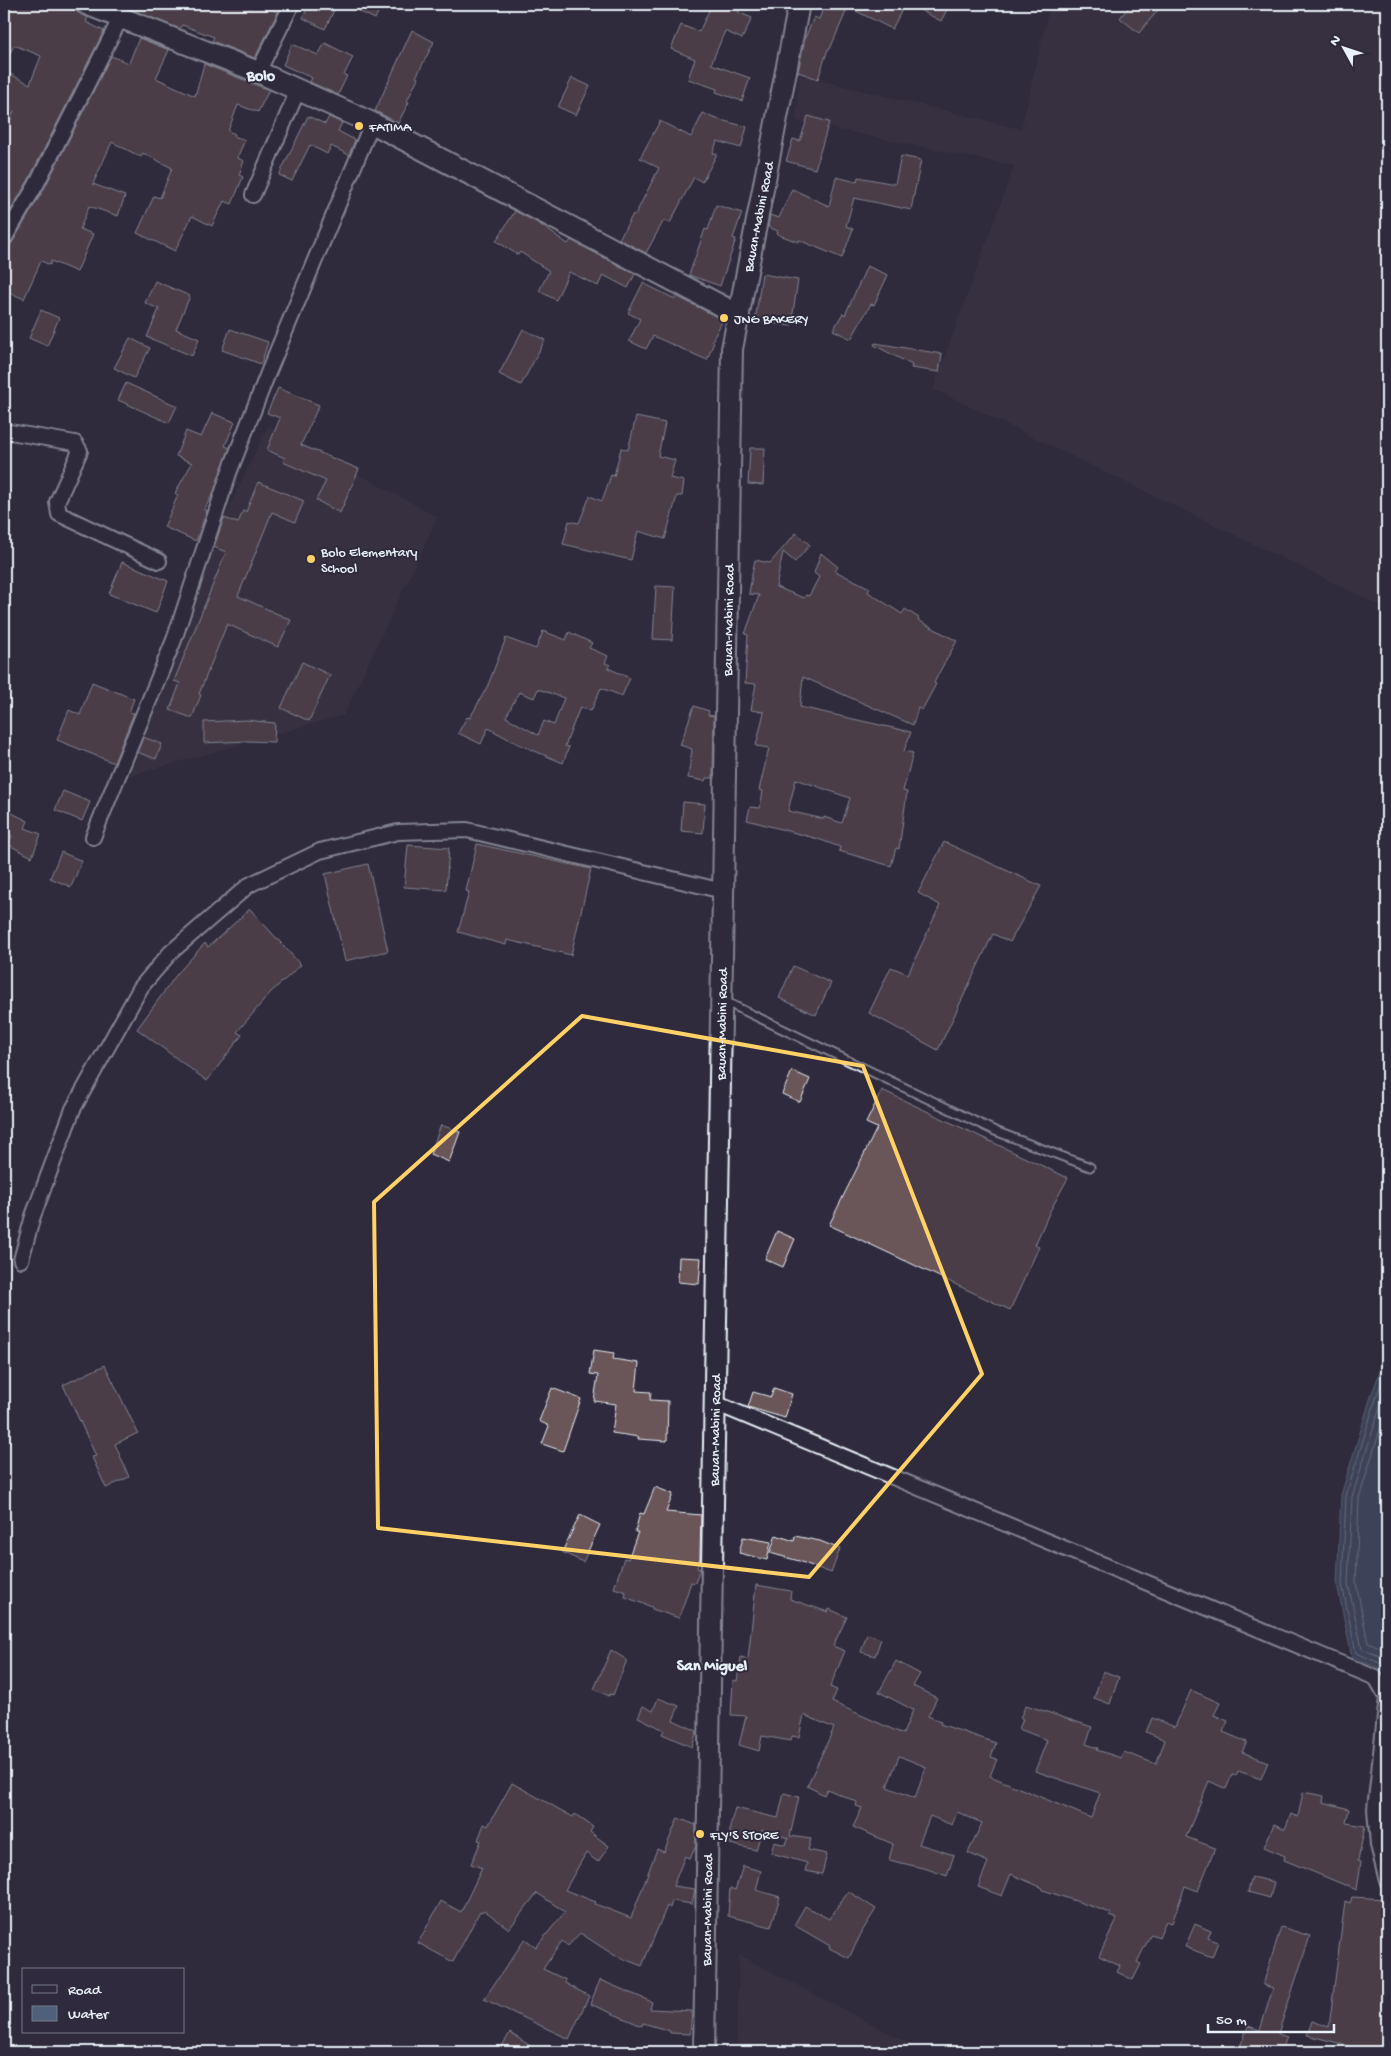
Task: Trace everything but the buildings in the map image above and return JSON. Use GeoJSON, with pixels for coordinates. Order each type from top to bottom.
{"type":"FeatureCollection","features":[{"type":"Feature","properties":{"kind":"main road"},"geometry":{"type":"LineString","coordinates":[[86,4],[258,72],[372,123],[739,315]]}},
{"type":"Feature","properties":{"kind":"main road","name":"Bauan-Mabini Road"},"geometry":{"type":"LineString","coordinates":[[706,2049],[732,349],[799,4]]}},
{"type":"Feature","properties":{"kind":"street"},"geometry":{"type":"LineString","coordinates":[[258,72],[292,4]]}},
{"type":"Feature","properties":{"kind":"street"},"geometry":{"type":"LineString","coordinates":[[4,239],[36,185],[121,17]]}},
{"type":"Feature","properties":{"kind":"street"},"geometry":{"type":"LineString","coordinates":[[253,195],[298,90]]}},
{"type":"Feature","properties":{"kind":"street"},"geometry":{"type":"LineString","coordinates":[[93,837],[174,640],[229,473],[264,382],[372,123]]}},
{"type":"Feature","properties":{"kind":"street"},"geometry":{"type":"LineString","coordinates":[[4,431],[75,443],[80,451],[57,502],[59,514],[159,561]]}},
{"type":"Feature","properties":{"kind":"street"},"geometry":{"type":"LineString","coordinates":[[21,1260],[33,1216],[73,1109],[141,986],[170,953],[249,885],[320,851],[398,832],[467,830],[723,891]]}},
{"type":"Feature","properties":{"kind":"street"},"geometry":{"type":"LineString","coordinates":[[715,1403],[1376,1678],[1387,1697],[1375,1810],[1378,1845],[1387,1881]]}},
{"type":"Feature","properties":{"kind":"lane"},"geometry":{"type":"LineString","coordinates":[[722,1000],[995,1132],[1090,1167]]}},
{"type":"Feature","properties":{"kind":"highlighted area"},"geometry":{"type":"Polygon","coordinates":[[[582,1016],[863,1066],[982,1374],[809,1577],[378,1528],[374,1202],[582,1016]]]}},
{"type":"Feature","properties":{"kind":"shaded area"},"geometry":{"type":"Polygon","coordinates":[[[1050,4],[1387,4],[1387,609],[933,389],[1014,166],[796,121],[799,75],[1021,129],[1050,4]]]}},
{"type":"Feature","properties":{"kind":"shaded area","name":"Bolo Elementary School"},"geometry":{"type":"Polygon","coordinates":[[[268,425],[438,517],[344,715],[130,776],[184,601],[268,425]]]}},
{"type":"Feature","properties":{"kind":"shaded area"},"geometry":{"type":"Polygon","coordinates":[[[739,1955],[926,2052],[736,2052],[739,1955]]]}},
{"type":"Feature","properties":{"kind":"water"},"geometry":{"type":"Polygon","coordinates":[[[1387,1353],[1387,1671],[1352,1658],[1337,1584],[1341,1495],[1372,1393],[1387,1353]]]}},
{"type":"Feature","properties":{"kind":"place","name":"FATIMA"},"geometry":{"type":"Point","coordinates":[359,126]}},
{"type":"Feature","properties":{"kind":"place","name":"JNG BAKERY"},"geometry":{"type":"Point","coordinates":[724,318]}},
{"type":"Feature","properties":{"kind":"place","name":"Bolo Elementary School"},"geometry":{"type":"Point","coordinates":[311,559]}},
{"type":"Feature","properties":{"kind":"place","name":"FLY'S STORE"},"geometry":{"type":"Point","coordinates":[700,1834]}},
{"type":"Feature","properties":{"kind":"district","name":"Bolo"},"geometry":{"type":"Point","coordinates":[261,74]}},
{"type":"Feature","properties":{"kind":"district","name":"San Miguel"},"geometry":{"type":"Point","coordinates":[712,1664]}}]}
